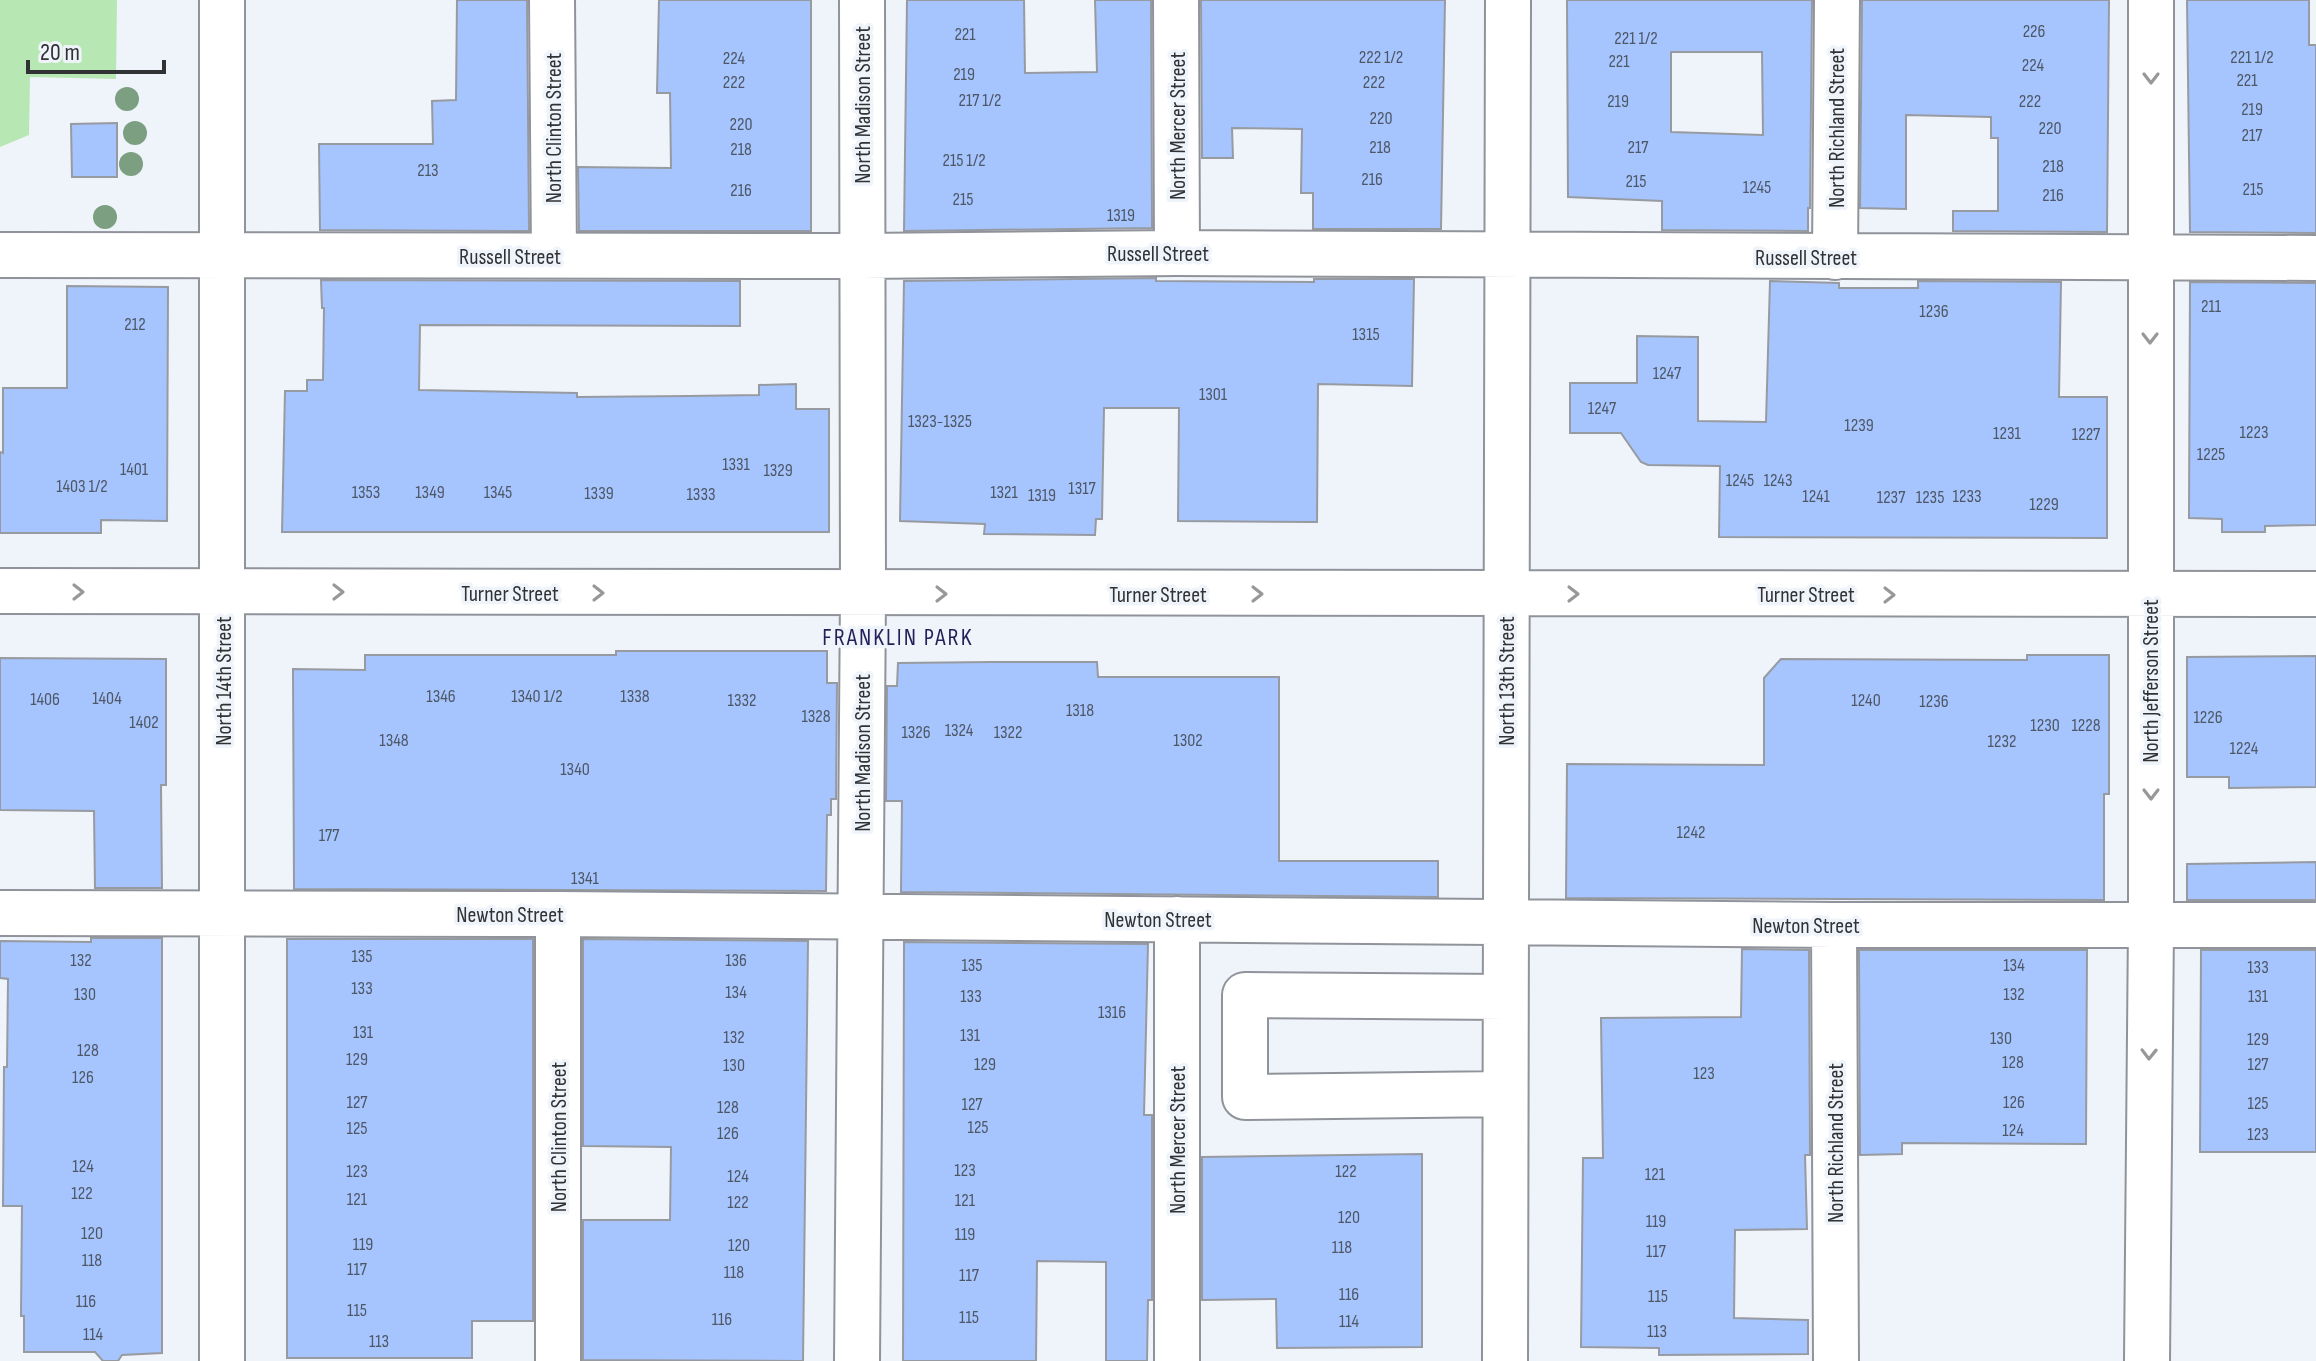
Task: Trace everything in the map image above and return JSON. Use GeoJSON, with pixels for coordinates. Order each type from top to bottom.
{"type":"FeatureCollection","features":[{"type":"Feature","properties":{"kind":"street","name":"North 14th Street"},"geometry":{"type":"LineString","coordinates":[[222,0],[222,1361]]}},
{"type":"Feature","properties":{"kind":"street","name":"North Clinton Street"},"geometry":{"type":"LineString","coordinates":[[552,0],[554,255]]}},
{"type":"Feature","properties":{"kind":"street","name":"North Madison Street"},"geometry":{"type":"LineString","coordinates":[[857,1361],[863,594],[862,0]]}},
{"type":"Feature","properties":{"kind":"street","name":"North Mercer Street"},"geometry":{"type":"LineString","coordinates":[[1176,0],[1177,253]]}},
{"type":"Feature","properties":{"kind":"street","name":"North 13th Street"},"geometry":{"type":"LineString","coordinates":[[1505,1361],[1508,0]]}},
{"type":"Feature","properties":{"kind":"street","name":"North Richland Street"},"geometry":{"type":"LineString","coordinates":[[1835,257],[1837,0]]}},
{"type":"Feature","properties":{"kind":"street","name":"North Jefferson Street"},"geometry":{"type":"LineString","coordinates":[[2147,1361],[2151,925],[2151,0]]}},
{"type":"Feature","properties":{"kind":"street","name":"Russell Street"},"geometry":{"type":"LineString","coordinates":[[0,255],[861,256],[1177,253],[2316,258]]}},
{"type":"Feature","properties":{"kind":"street","name":"Turner Street"},"geometry":{"type":"LineString","coordinates":[[0,591],[2316,594]]}},
{"type":"Feature","properties":{"kind":"street","name":"Newton Street"},"geometry":{"type":"LineString","coordinates":[[0,913],[558,914],[1834,925],[2316,925]]}},
{"type":"Feature","properties":{"kind":"street","name":"North Clinton Street"},"geometry":{"type":"LineString","coordinates":[[558,914],[558,1361]]}},
{"type":"Feature","properties":{"kind":"street","name":"North Mercer Street"},"geometry":{"type":"LineString","coordinates":[[1177,919],[1177,1361]]}},
{"type":"Feature","properties":{"kind":"street","name":"North Richland Street"},"geometry":{"type":"LineString","coordinates":[[1834,925],[1836,1361]]}},
{"type":"Feature","properties":{"kind":"street"},"geometry":{"type":"LineString","coordinates":[[1505,997],[1245,995],[1245,1097],[1505,1094]]}},
{"type":"Feature","properties":{"kind":"green space"},"geometry":{"type":"Polygon","coordinates":[[[0,0],[117,0],[116,79],[30,77],[29,135],[0,147],[0,0]]]}},
{"type":"Feature","properties":{"kind":"building"},"geometry":{"type":"Polygon","coordinates":[[[457,0],[527,0],[529,231],[320,230],[319,144],[433,144],[432,101],[456,100],[457,0]]]}},
{"type":"Feature","properties":{"kind":"building"},"geometry":{"type":"Polygon","coordinates":[[[659,0],[811,0],[811,231],[579,231],[578,167],[671,168],[670,93],[657,93],[659,0]]]}},
{"type":"Feature","properties":{"kind":"building"},"geometry":{"type":"Polygon","coordinates":[[[907,0],[1024,0],[1025,73],[1097,72],[1095,0],[1151,0],[1152,228],[904,231],[907,0]]]}},
{"type":"Feature","properties":{"kind":"building"},"geometry":{"type":"Polygon","coordinates":[[[1201,0],[1445,0],[1441,229],[1313,229],[1313,193],[1301,193],[1302,129],[1232,128],[1233,158],[1202,158],[1201,0]]]}},
{"type":"Feature","properties":{"kind":"building"},"geometry":{"type":"Polygon","coordinates":[[[1567,0],[1812,0],[1808,231],[1662,230],[1662,201],[1568,197],[1567,0]],[[1671,52],[1671,132],[1763,135],[1762,52],[1671,52]]]}},
{"type":"Feature","properties":{"kind":"building"},"geometry":{"type":"Polygon","coordinates":[[[1862,0],[2109,0],[2107,232],[1953,231],[1953,211],[1998,211],[1998,138],[1991,138],[1991,117],[1906,115],[1906,209],[1860,208],[1862,0]]]}},
{"type":"Feature","properties":{"kind":"building"},"geometry":{"type":"Polygon","coordinates":[[[2187,0],[2309,0],[2309,45],[2316,45],[2316,233],[2190,232],[2187,0]]]}},
{"type":"Feature","properties":{"kind":"building"},"geometry":{"type":"Polygon","coordinates":[[[117,123],[117,177],[72,177],[71,124],[117,123]]]}},
{"type":"Feature","properties":{"kind":"building"},"geometry":{"type":"Polygon","coordinates":[[[1156,278],[1156,281],[1314,282],[1314,279],[1414,279],[1412,386],[1318,384],[1317,522],[1178,521],[1179,408],[1104,408],[1102,519],[1096,519],[1095,535],[984,534],[985,524],[900,521],[904,281],[1156,278]]]}},
{"type":"Feature","properties":{"kind":"building"},"geometry":{"type":"Polygon","coordinates":[[[321,280],[740,281],[740,326],[420,325],[419,390],[577,393],[577,397],[759,395],[759,385],[796,384],[796,409],[829,409],[829,532],[282,532],[285,391],[307,391],[307,380],[323,380],[324,308],[321,280]]]}},
{"type":"Feature","properties":{"kind":"building"},"geometry":{"type":"Polygon","coordinates":[[[1770,281],[1839,283],[1839,288],[1918,288],[1918,281],[2061,282],[2059,397],[2107,397],[2107,538],[1719,537],[1720,466],[1648,465],[1641,462],[1621,433],[1570,433],[1570,383],[1637,383],[1637,336],[1698,337],[1698,421],[1766,422],[1770,281]]]}},
{"type":"Feature","properties":{"kind":"building"},"geometry":{"type":"Polygon","coordinates":[[[2190,282],[2316,283],[2316,525],[2265,526],[2265,532],[2222,532],[2222,519],[2189,518],[2190,282]]]}},
{"type":"Feature","properties":{"kind":"building"},"geometry":{"type":"Polygon","coordinates":[[[67,286],[168,287],[167,521],[101,520],[101,533],[0,533],[3,388],[67,388],[67,286]]]}},
{"type":"Feature","properties":{"kind":"building"},"geometry":{"type":"Polygon","coordinates":[[[616,651],[827,651],[827,683],[837,683],[836,799],[831,799],[831,815],[827,815],[826,891],[294,889],[293,669],[365,670],[365,655],[616,655],[616,651]]]}},
{"type":"Feature","properties":{"kind":"building"},"geometry":{"type":"Polygon","coordinates":[[[2027,655],[2109,655],[2109,794],[2104,794],[2104,900],[1566,898],[1567,764],[1764,765],[1764,678],[1781,659],[2027,660],[2027,655]]]}},
{"type":"Feature","properties":{"kind":"building"},"geometry":{"type":"Polygon","coordinates":[[[2316,656],[2316,787],[2229,788],[2229,777],[2187,777],[2187,657],[2316,656]]]}},
{"type":"Feature","properties":{"kind":"building"},"geometry":{"type":"Polygon","coordinates":[[[0,658],[166,659],[166,785],[161,785],[162,888],[95,888],[94,811],[0,810],[0,658]]]}},
{"type":"Feature","properties":{"kind":"building"},"geometry":{"type":"Polygon","coordinates":[[[1097,662],[1098,677],[1279,677],[1279,861],[1438,861],[1438,897],[901,892],[902,801],[886,801],[887,686],[897,686],[898,663],[1097,662]]]}},
{"type":"Feature","properties":{"kind":"building"},"geometry":{"type":"Polygon","coordinates":[[[2316,862],[2316,900],[2187,900],[2187,864],[2316,862]]]}},
{"type":"Feature","properties":{"kind":"building"},"geometry":{"type":"Polygon","coordinates":[[[91,938],[162,938],[162,1353],[122,1355],[118,1361],[103,1361],[95,1352],[24,1352],[24,1316],[21,1316],[22,1206],[3,1206],[8,979],[0,978],[0,941],[91,942],[91,938]]]}},
{"type":"Feature","properties":{"kind":"building"},"geometry":{"type":"Polygon","coordinates":[[[287,939],[533,939],[533,1321],[472,1321],[472,1358],[287,1358],[287,939]]]}},
{"type":"Feature","properties":{"kind":"building"},"geometry":{"type":"Polygon","coordinates":[[[583,939],[808,941],[803,1361],[583,1360],[583,1220],[670,1220],[671,1147],[583,1146],[583,939]]]}},
{"type":"Feature","properties":{"kind":"building"},"geometry":{"type":"Polygon","coordinates":[[[904,942],[1148,944],[1144,1115],[1152,1115],[1152,1300],[1148,1300],[1147,1361],[1106,1361],[1106,1262],[1037,1261],[1036,1361],[903,1361],[904,942]]]}},
{"type":"Feature","properties":{"kind":"building"},"geometry":{"type":"Polygon","coordinates":[[[1742,949],[1809,950],[1810,1155],[1805,1155],[1807,1229],[1735,1230],[1734,1318],[1808,1320],[1808,1354],[1659,1355],[1659,1348],[1581,1347],[1583,1158],[1603,1158],[1601,1018],[1741,1017],[1742,949]]]}},
{"type":"Feature","properties":{"kind":"building"},"geometry":{"type":"Polygon","coordinates":[[[1859,950],[2087,950],[2086,1144],[1902,1143],[1902,1154],[1860,1155],[1859,950]]]}},
{"type":"Feature","properties":{"kind":"building"},"geometry":{"type":"Polygon","coordinates":[[[2201,950],[2316,950],[2316,1152],[2200,1152],[2201,950]]]}},
{"type":"Feature","properties":{"kind":"building"},"geometry":{"type":"Polygon","coordinates":[[[1422,1154],[1422,1347],[1277,1348],[1276,1299],[1202,1300],[1202,1157],[1422,1154]]]}},
{"type":"Feature","properties":{"kind":"district","name":"FRANKLIN PARK"},"geometry":{"type":"Point","coordinates":[898,637]}}]}
